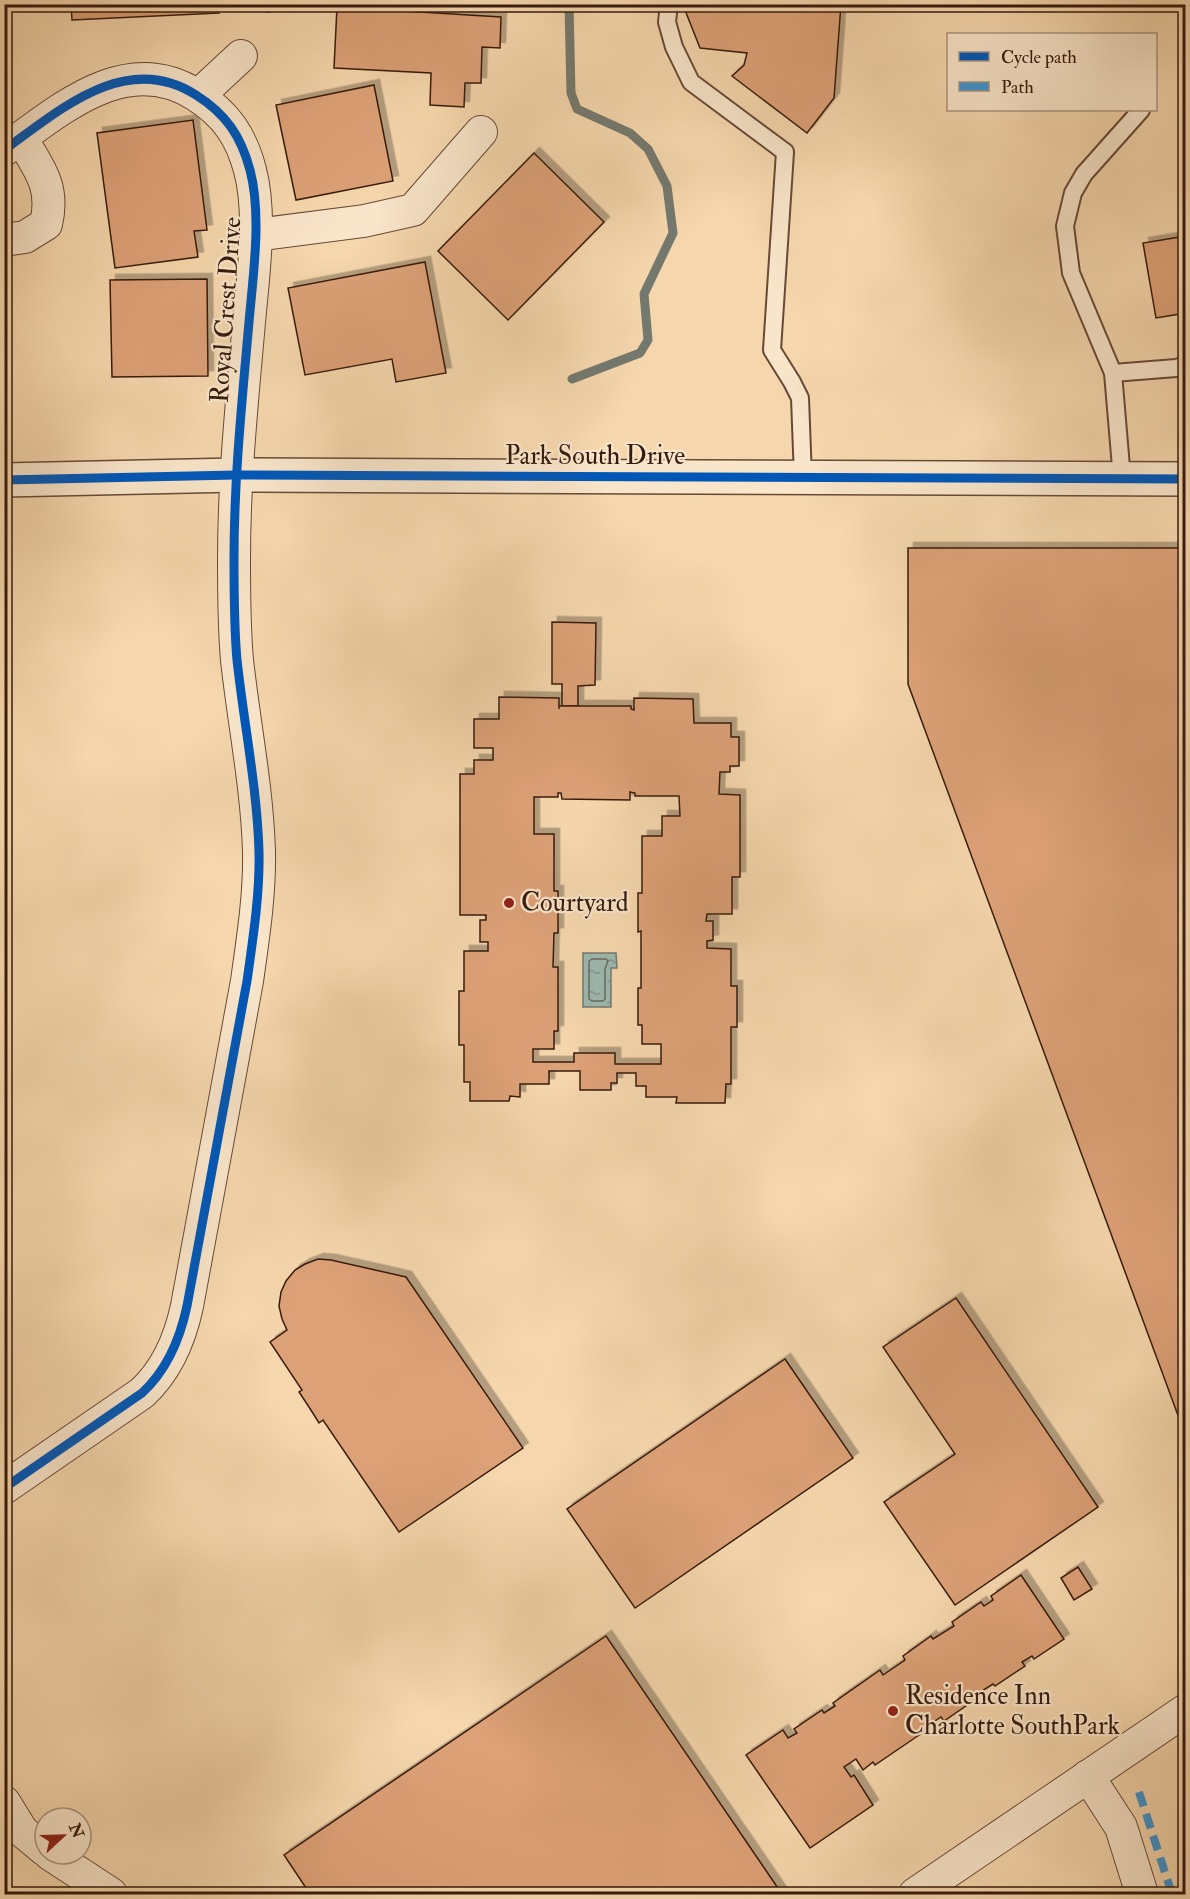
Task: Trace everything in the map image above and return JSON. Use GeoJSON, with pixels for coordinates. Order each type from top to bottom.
{"type":"FeatureCollection","features":[{"type":"Feature","properties":{"kind":"street"},"geometry":{"type":"LineString","coordinates":[[198,96],[241,56]]}},
{"type":"Feature","properties":{"kind":"street","name":"Royal Crest Drive"},"geometry":{"type":"LineString","coordinates":[[4,1488],[142,1393],[153,1383],[162,1370],[183,1323],[247,981],[257,896],[259,855],[235,624],[236,475],[256,235],[251,171],[238,135],[218,110],[198,96],[165,81],[135,79],[107,84],[67,105],[13,144]]}},
{"type":"Feature","properties":{"kind":"street"},"geometry":{"type":"LineString","coordinates":[[256,235],[364,221],[414,210],[481,132]]}},
{"type":"Feature","properties":{"kind":"street"},"geometry":{"type":"LineString","coordinates":[[4,240],[25,237],[46,224],[50,206],[46,180],[13,144]]}},
{"type":"Feature","properties":{"kind":"street","name":"Park South Drive"},"geometry":{"type":"LineString","coordinates":[[4,480],[236,475],[1185,479]]}},
{"type":"Feature","properties":{"kind":"street"},"geometry":{"type":"LineString","coordinates":[[915,1894],[1185,1710]]}},
{"type":"Feature","properties":{"kind":"street"},"geometry":{"type":"LineString","coordinates":[[1088,1776],[1121,1827],[1142,1894]]}},
{"type":"Feature","properties":{"kind":"street"},"geometry":{"type":"LineString","coordinates":[[4,1802],[22,1831],[33,1840]]}},
{"type":"Feature","properties":{"kind":"street"},"geometry":{"type":"LineString","coordinates":[[68,1866],[111,1894]]}},
{"type":"Feature","properties":{"kind":"lane"},"geometry":{"type":"LineString","coordinates":[[669,4],[668,22],[674,47],[691,82],[785,152],[772,350],[800,398],[803,478]]}},
{"type":"Feature","properties":{"kind":"lane"},"geometry":{"type":"LineString","coordinates":[[1122,479],[1113,373],[1071,273],[1065,226],[1073,193],[1084,174],[1141,111]]}},
{"type":"Feature","properties":{"kind":"lane"},"geometry":{"type":"LineString","coordinates":[[1113,373],[1176,368],[1185,365]]}},
{"type":"Feature","properties":{"kind":"water"},"geometry":{"type":"Polygon","coordinates":[[[583,953],[616,953],[617,968],[611,968],[611,1007],[583,1007],[583,953]]]}},
{"type":"Feature","properties":{"kind":"building"},"geometry":{"type":"Polygon","coordinates":[[[71,4],[219,4],[219,13],[72,20],[71,4]]]}},
{"type":"Feature","properties":{"kind":"building"},"geometry":{"type":"Polygon","coordinates":[[[266,4],[298,4],[298,8],[267,12],[266,4]]]}},
{"type":"Feature","properties":{"kind":"building"},"geometry":{"type":"Polygon","coordinates":[[[685,4],[841,4],[834,98],[807,133],[732,76],[744,65],[747,53],[700,48],[685,10],[685,4]]]}},
{"type":"Feature","properties":{"kind":"building"},"geometry":{"type":"Polygon","coordinates":[[[337,7],[501,17],[500,48],[482,47],[481,83],[465,83],[464,107],[430,105],[431,73],[334,68],[337,7]]]}},
{"type":"Feature","properties":{"kind":"building"},"geometry":{"type":"Polygon","coordinates":[[[374,85],[393,181],[296,200],[276,105],[374,85]]]}},
{"type":"Feature","properties":{"kind":"building"},"geometry":{"type":"Polygon","coordinates":[[[193,120],[207,230],[194,231],[198,257],[115,268],[97,133],[193,120]]]}},
{"type":"Feature","properties":{"kind":"building"},"geometry":{"type":"Polygon","coordinates":[[[534,153],[604,222],[508,320],[438,251],[534,153]]]}},
{"type":"Feature","properties":{"kind":"building"},"geometry":{"type":"Polygon","coordinates":[[[1186,236],[1186,313],[1156,318],[1143,243],[1186,236]]]}},
{"type":"Feature","properties":{"kind":"building"},"geometry":{"type":"Polygon","coordinates":[[[425,262],[446,373],[396,382],[392,359],[305,375],[288,288],[425,262]]]}},
{"type":"Feature","properties":{"kind":"building"},"geometry":{"type":"Polygon","coordinates":[[[207,279],[208,376],[112,377],[110,280],[207,279]]]}},
{"type":"Feature","properties":{"kind":"building"},"geometry":{"type":"Polygon","coordinates":[[[908,548],[1186,548],[1186,1437],[908,684],[908,548]]]}},
{"type":"Feature","properties":{"kind":"building"},"geometry":{"type":"Polygon","coordinates":[[[552,622],[596,623],[595,685],[578,686],[578,706],[562,706],[562,684],[552,684],[552,622]]]}},
{"type":"Feature","properties":{"kind":"building","name":"Courtyard"},"geometry":{"type":"Polygon","coordinates":[[[499,697],[559,698],[559,706],[631,706],[634,710],[634,698],[693,699],[694,723],[731,723],[731,737],[739,737],[739,766],[730,766],[730,772],[720,772],[719,794],[740,795],[740,877],[732,877],[732,914],[707,914],[706,921],[713,921],[713,940],[707,941],[707,948],[731,949],[731,986],[737,986],[737,1027],[731,1027],[731,1084],[726,1084],[725,1103],[676,1103],[677,1097],[646,1097],[646,1086],[636,1086],[636,1073],[617,1073],[617,1083],[611,1083],[611,1090],[580,1090],[580,1071],[549,1071],[549,1084],[520,1084],[520,1097],[510,1096],[509,1101],[470,1101],[470,1082],[464,1082],[464,1045],[459,1045],[459,991],[464,991],[464,951],[488,951],[488,942],[480,942],[480,920],[486,920],[486,915],[460,915],[460,774],[474,774],[474,760],[493,760],[493,748],[474,748],[474,719],[499,719],[499,697]],[[630,792],[630,800],[562,799],[561,793],[558,793],[558,797],[534,797],[534,834],[554,834],[554,891],[558,891],[558,933],[554,933],[553,967],[558,967],[558,1031],[554,1031],[554,1049],[533,1049],[533,1062],[574,1062],[574,1053],[615,1053],[615,1064],[661,1064],[661,1044],[642,1044],[642,1025],[638,1025],[638,988],[641,988],[641,931],[638,932],[638,893],[642,893],[642,836],[662,836],[662,816],[680,816],[679,796],[635,796],[635,793],[630,792]]]}},
{"type":"Feature","properties":{"kind":"building"},"geometry":{"type":"Polygon","coordinates":[[[318,1259],[406,1277],[523,1448],[399,1532],[323,1420],[319,1423],[299,1392],[302,1390],[270,1342],[287,1330],[279,1306],[281,1292],[286,1281],[295,1270],[318,1259]]]}},
{"type":"Feature","properties":{"kind":"building"},"geometry":{"type":"Polygon","coordinates":[[[956,1298],[1098,1507],[955,1605],[884,1502],[955,1454],[883,1347],[956,1298]]]}},
{"type":"Feature","properties":{"kind":"building"},"geometry":{"type":"Polygon","coordinates":[[[785,1359],[853,1458],[635,1608],[567,1509],[785,1359]]]}},
{"type":"Feature","properties":{"kind":"building"},"geometry":{"type":"Polygon","coordinates":[[[1078,1567],[1092,1589],[1074,1600],[1061,1578],[1078,1567]]]}},
{"type":"Feature","properties":{"kind":"building","name":"Residence Inn Charlotte SouthPark"},"geometry":{"type":"Polygon","coordinates":[[[1021,1575],[1064,1639],[1034,1659],[1032,1656],[1022,1662],[1025,1666],[995,1686],[993,1684],[974,1696],[976,1699],[944,1721],[941,1717],[923,1729],[925,1731],[875,1765],[873,1762],[863,1770],[856,1759],[844,1767],[851,1777],[854,1775],[873,1805],[810,1848],[746,1755],[783,1730],[788,1738],[797,1733],[794,1729],[822,1710],[824,1713],[835,1706],[833,1703],[880,1670],[883,1675],[905,1660],[903,1656],[931,1636],[933,1639],[954,1626],[952,1622],[981,1602],[984,1606],[993,1600],[991,1596],[1021,1575]]]}},
{"type":"Feature","properties":{"kind":"building"},"geometry":{"type":"Polygon","coordinates":[[[606,1636],[782,1894],[310,1894],[284,1855],[606,1636]]]}},
{"type":"Feature","properties":{"kind":"waterway"},"geometry":{"type":"LineString","coordinates":[[569,4],[571,93],[577,109],[630,133],[648,149],[667,186],[673,233],[644,294],[648,340],[640,353],[572,379]]}},
{"type":"Feature","properties":{"kind":"marked path"},"geometry":{"type":"LineString","coordinates":[[1139,1792],[1172,1894]]}},
{"type":"Feature","properties":{"kind":"cycle path"},"geometry":{"type":"LineString","coordinates":[[4,150],[71,103],[119,82],[144,79],[170,83],[207,102],[224,118],[242,147],[254,188],[256,226],[237,470],[234,610],[237,660],[256,803],[259,851],[256,916],[247,981],[181,1330],[159,1374],[142,1393],[4,1488]]}},
{"type":"Feature","properties":{"kind":"cycle path"},"geometry":{"type":"LineString","coordinates":[[4,480],[236,475],[1186,479]]}},
{"type":"Feature","properties":{"kind":"place","name":"Courtyard"},"geometry":{"type":"Point","coordinates":[509,903]}},
{"type":"Feature","properties":{"kind":"place","name":"Residence Inn Charlotte SouthPark"},"geometry":{"type":"Point","coordinates":[893,1711]}}]}
